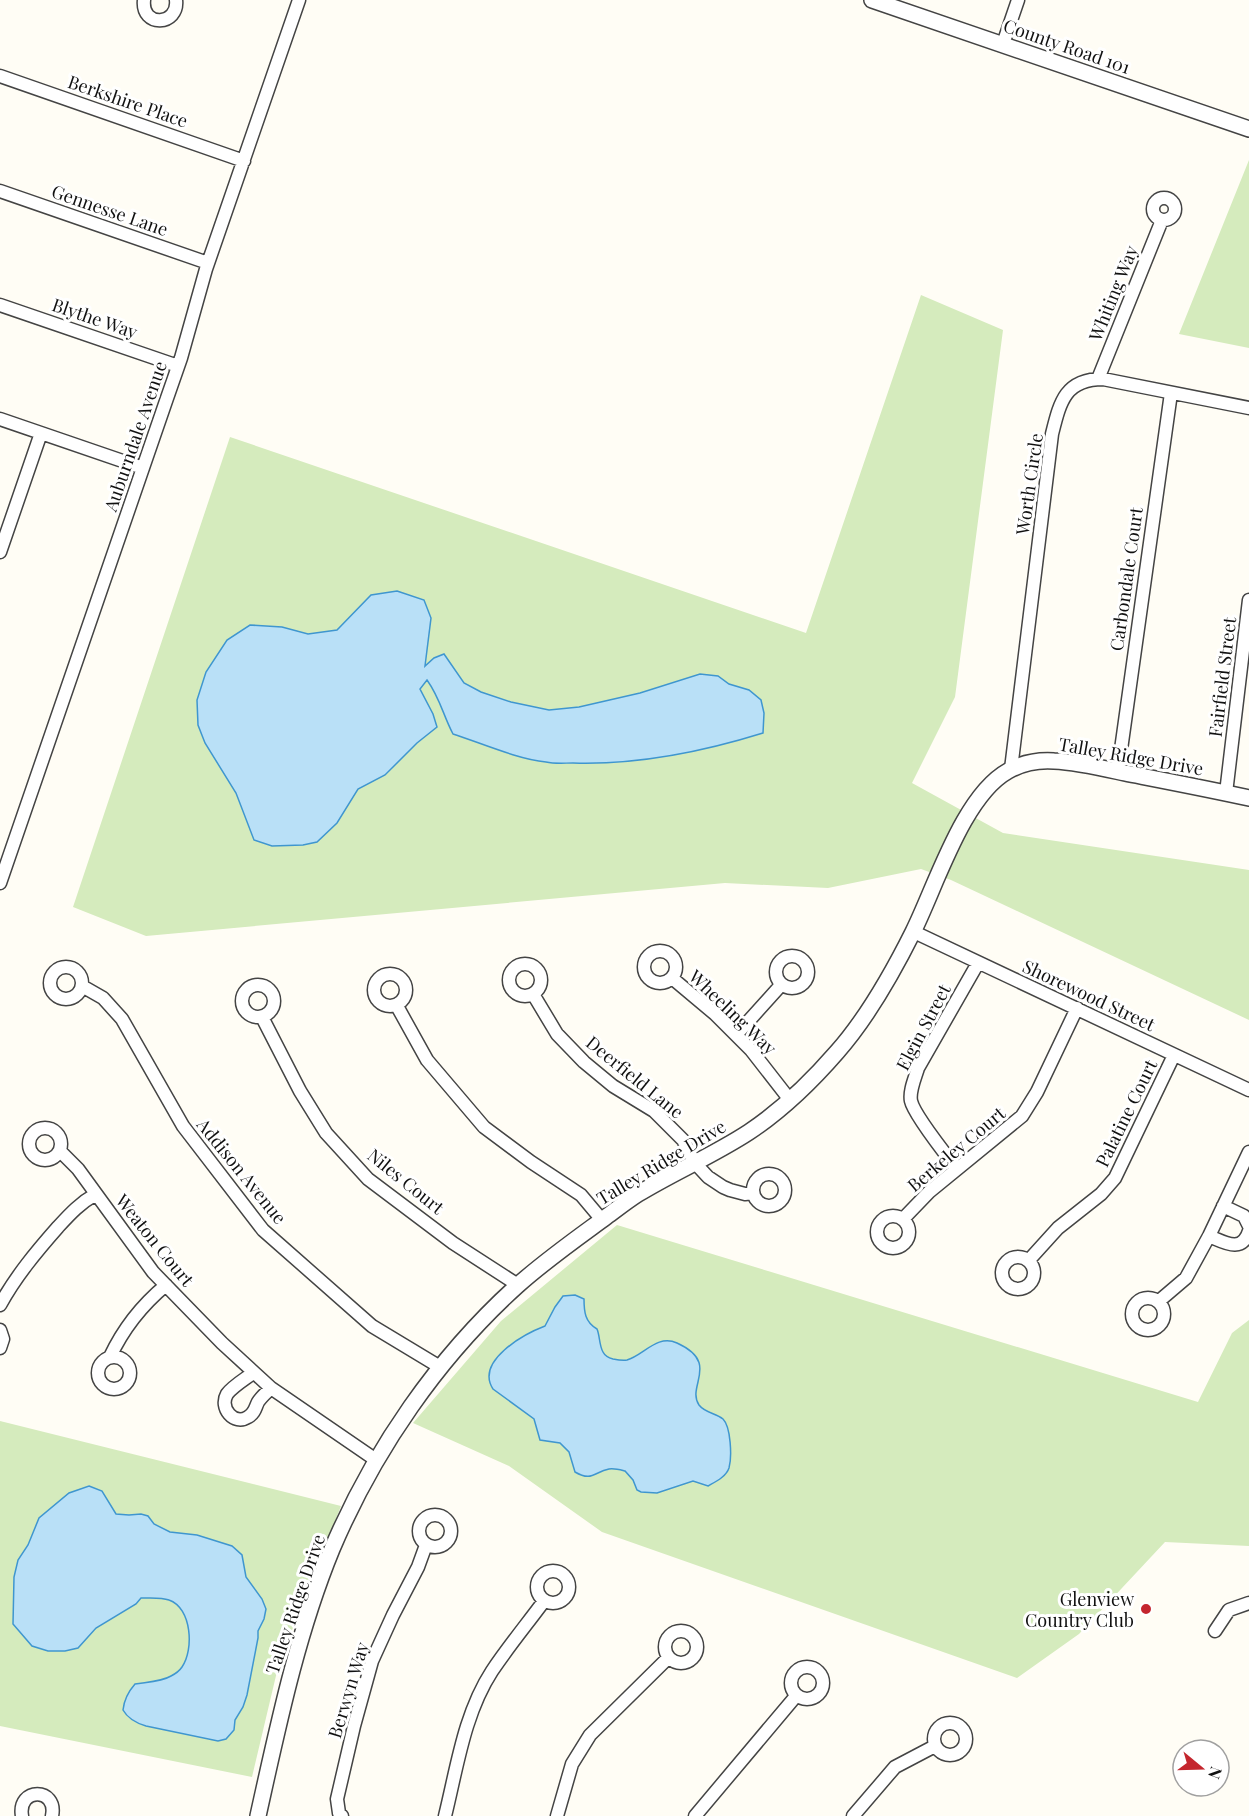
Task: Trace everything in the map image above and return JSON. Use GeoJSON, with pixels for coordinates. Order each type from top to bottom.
{"type":"FeatureCollection","features":[{"type":"Feature","properties":{"kind":"street"},"geometry":{"type":"LineString","coordinates":[[144,0],[148,15],[162,21],[172,15],[176,0]]}},
{"type":"Feature","properties":{"kind":"street","name":"Auburndale Avenue"},"geometry":{"type":"LineString","coordinates":[[0,883],[178,366],[208,263],[299,0]]}},
{"type":"Feature","properties":{"kind":"street","name":"County Road 101"},"geometry":{"type":"LineString","coordinates":[[872,0],[1249,129]]}},
{"type":"Feature","properties":{"kind":"street"},"geometry":{"type":"LineString","coordinates":[[1003,44],[1018,0]]}},
{"type":"Feature","properties":{"kind":"street","name":"Berkshire Place"},"geometry":{"type":"LineString","coordinates":[[0,76],[244,161]]}},
{"type":"Feature","properties":{"kind":"street","name":"Gennesse Lane"},"geometry":{"type":"LineString","coordinates":[[0,191],[208,263]]}},
{"type":"Feature","properties":{"kind":"street","name":"Whiting Way"},"geometry":{"type":"LineString","coordinates":[[1098,380],[1162,220]]}},
{"type":"Feature","properties":{"kind":"street","name":"Blythe Way"},"geometry":{"type":"LineString","coordinates":[[0,304],[178,366]]}},
{"type":"Feature","properties":{"kind":"street","name":"Worth Circle"},"geometry":{"type":"LineString","coordinates":[[1011,769],[1052,434],[1058,412],[1068,393],[1077,384],[1091,379],[1098,380]]}},
{"type":"Feature","properties":{"kind":"street"},"geometry":{"type":"LineString","coordinates":[[1098,380],[1249,408]]}},
{"type":"Feature","properties":{"kind":"street","name":"Carbondale Court"},"geometry":{"type":"LineString","coordinates":[[1118,771],[1171,393]]}},
{"type":"Feature","properties":{"kind":"street"},"geometry":{"type":"LineString","coordinates":[[0,419],[143,468]]}},
{"type":"Feature","properties":{"kind":"street"},"geometry":{"type":"LineString","coordinates":[[0,552],[41,433]]}},
{"type":"Feature","properties":{"kind":"street","name":"Fairfield Street"},"geometry":{"type":"LineString","coordinates":[[1226,793],[1249,600]]}},
{"type":"Feature","properties":{"kind":"street","name":"Talley Ridge Drive"},"geometry":{"type":"LineString","coordinates":[[258,1816],[288,1685],[313,1602],[333,1548],[376,1460],[413,1403],[440,1366],[518,1285],[636,1195],[749,1132],[790,1100],[839,1050],[877,1000],[914,932],[962,825],[981,794],[996,779],[1011,769],[1033,762],[1056,761],[1118,771],[1249,798]]}},
{"type":"Feature","properties":{"kind":"street","name":"Shorewood Street"},"geometry":{"type":"LineString","coordinates":[[914,932],[1249,1090]]}},
{"type":"Feature","properties":{"kind":"street","name":"Elgin Street"},"geometry":{"type":"LineString","coordinates":[[957,1169],[917,1114],[911,1101],[918,1068],[978,963]]}},
{"type":"Feature","properties":{"kind":"street","name":"Wheeling Way"},"geometry":{"type":"LineString","coordinates":[[672,978],[715,1014],[752,1050],[790,1100]]}},
{"type":"Feature","properties":{"kind":"street"},"geometry":{"type":"LineString","coordinates":[[736,1035],[782,985]]}},
{"type":"Feature","properties":{"kind":"street","name":"Addison Avenue"},"geometry":{"type":"LineString","coordinates":[[82,986],[103,998],[122,1018],[183,1126],[263,1230],[372,1326],[440,1366]]}},
{"type":"Feature","properties":{"kind":"street","name":"Deerfield Lane"},"geometry":{"type":"LineString","coordinates":[[533,994],[557,1034],[584,1062],[613,1086],[654,1111],[683,1140],[695,1163],[708,1177],[723,1187],[745,1194],[753,1193]]}},
{"type":"Feature","properties":{"kind":"street"},"geometry":{"type":"LineString","coordinates":[[397,1006],[427,1060],[484,1127],[581,1195],[602,1220]]}},
{"type":"Feature","properties":{"kind":"street","name":"Berkeley Court"},"geometry":{"type":"LineString","coordinates":[[903,1219],[929,1192],[1022,1116],[1037,1092],[1077,1008]]}},
{"type":"Feature","properties":{"kind":"street","name":"Niles Court"},"geometry":{"type":"LineString","coordinates":[[262,1017],[300,1091],[326,1133],[368,1179],[453,1243],[518,1285]]}},
{"type":"Feature","properties":{"kind":"street","name":"Palatine Court"},"geometry":{"type":"LineString","coordinates":[[1029,1260],[1058,1228],[1101,1194],[1115,1178],[1174,1054]]}},
{"type":"Feature","properties":{"kind":"street","name":"Weaton Court"},"geometry":{"type":"LineString","coordinates":[[60,1151],[78,1169],[153,1272],[253,1373],[271,1388],[376,1460]]}},
{"type":"Feature","properties":{"kind":"street"},"geometry":{"type":"LineString","coordinates":[[1159,1301],[1186,1278],[1249,1152]]}},
{"type":"Feature","properties":{"kind":"street"},"geometry":{"type":"LineString","coordinates":[[0,1305],[14,1280],[40,1247],[82,1202],[96,1194]]}},
{"type":"Feature","properties":{"kind":"street"},"geometry":{"type":"LineString","coordinates":[[1223,1206],[1244,1216],[1249,1226]]}},
{"type":"Feature","properties":{"kind":"street"},"geometry":{"type":"LineString","coordinates":[[1209,1236],[1229,1245],[1237,1245],[1243,1242],[1249,1231]]}},
{"type":"Feature","properties":{"kind":"street"},"geometry":{"type":"LineString","coordinates":[[110,1357],[129,1324],[152,1297],[166,1285]]}},
{"type":"Feature","properties":{"kind":"street"},"geometry":{"type":"LineString","coordinates":[[0,1330],[3,1339],[0,1348]]}},
{"type":"Feature","properties":{"kind":"street"},"geometry":{"type":"LineString","coordinates":[[253,1373],[226,1396],[224,1403],[230,1416],[244,1419],[251,1416],[258,1401],[271,1388]]}},
{"type":"Feature","properties":{"kind":"street","name":"Berwyn Way"},"geometry":{"type":"LineString","coordinates":[[342,1816],[339,1813],[337,1799],[372,1661],[418,1567],[426,1545]]}},
{"type":"Feature","properties":{"kind":"street"},"geometry":{"type":"LineString","coordinates":[[445,1816],[466,1730],[478,1697],[491,1672],[544,1601]]}},
{"type":"Feature","properties":{"kind":"street"},"geometry":{"type":"LineString","coordinates":[[1215,1631],[1229,1610],[1249,1603]]}},
{"type":"Feature","properties":{"kind":"street"},"geometry":{"type":"LineString","coordinates":[[557,1816],[572,1764],[591,1735],[669,1658]]}},
{"type":"Feature","properties":{"kind":"street"},"geometry":{"type":"LineString","coordinates":[[695,1816],[796,1696]]}},
{"type":"Feature","properties":{"kind":"street"},"geometry":{"type":"LineString","coordinates":[[853,1816],[895,1767],[935,1746]]}},
{"type":"Feature","properties":{"kind":"street"},"geometry":{"type":"LineString","coordinates":[[22,1816],[22,1804],[34,1794],[44,1795],[52,1803],[52,1816]]}},
{"type":"Feature","properties":{"kind":"green space"},"geometry":{"type":"Polygon","coordinates":[[[1249,160],[1249,348],[1179,334],[1249,160]]]}},
{"type":"Feature","properties":{"kind":"green space"},"geometry":{"type":"Polygon","coordinates":[[[921,295],[1003,330],[955,697],[912,783],[1003,833],[1249,870],[1249,1020],[951,880],[921,869],[828,888],[725,883],[146,936],[73,907],[230,437],[806,633],[921,295]]]}},
{"type":"Feature","properties":{"kind":"green space"},"geometry":{"type":"Polygon","coordinates":[[[617,1225],[1198,1402],[1232,1333],[1249,1320],[1249,1546],[1165,1542],[1079,1634],[1017,1678],[602,1532],[509,1466],[413,1423],[501,1321],[617,1225]]]}},
{"type":"Feature","properties":{"kind":"green space"},"geometry":{"type":"Polygon","coordinates":[[[0,1421],[341,1506],[279,1663],[252,1777],[0,1726],[0,1421]]]}},
{"type":"Feature","properties":{"kind":"water"},"geometry":{"type":"Polygon","coordinates":[[[397,591],[424,600],[431,618],[425,666],[434,658],[444,654],[464,683],[481,692],[511,702],[549,710],[579,707],[640,693],[700,674],[718,676],[729,684],[749,690],[761,700],[764,713],[763,733],[669,756],[621,762],[549,763],[511,754],[453,734],[427,680],[420,689],[437,727],[417,743],[385,775],[358,789],[337,823],[317,842],[272,846],[254,840],[236,793],[205,743],[198,725],[197,700],[206,672],[227,640],[250,625],[282,627],[308,634],[337,630],[371,595],[397,591]]]}},
{"type":"Feature","properties":{"kind":"water"},"geometry":{"type":"Polygon","coordinates":[[[575,1295],[584,1299],[586,1316],[597,1329],[605,1355],[627,1360],[657,1343],[670,1341],[690,1351],[697,1358],[700,1374],[696,1398],[704,1410],[723,1419],[729,1435],[730,1463],[723,1477],[708,1486],[693,1481],[657,1493],[637,1490],[633,1480],[622,1470],[611,1469],[589,1476],[581,1475],[575,1472],[569,1452],[560,1443],[540,1440],[534,1419],[493,1389],[489,1379],[496,1359],[504,1350],[525,1335],[545,1326],[563,1296],[575,1295]]]}},
{"type":"Feature","properties":{"kind":"water"},"geometry":{"type":"Polygon","coordinates":[[[89,1486],[102,1491],[116,1514],[148,1516],[154,1524],[170,1532],[197,1535],[232,1546],[242,1555],[246,1577],[262,1599],[266,1609],[258,1631],[247,1695],[235,1720],[234,1730],[226,1739],[218,1741],[146,1726],[127,1716],[123,1710],[127,1696],[135,1684],[167,1678],[180,1669],[186,1660],[189,1630],[177,1604],[159,1598],[141,1598],[136,1604],[96,1628],[78,1648],[65,1651],[48,1651],[32,1646],[13,1624],[14,1577],[18,1560],[28,1545],[39,1518],[69,1493],[89,1486]]]}},
{"type":"Feature","properties":{"kind":"place","name":"Glenview Country Club"},"geometry":{"type":"Point","coordinates":[1146,1609]}}]}
